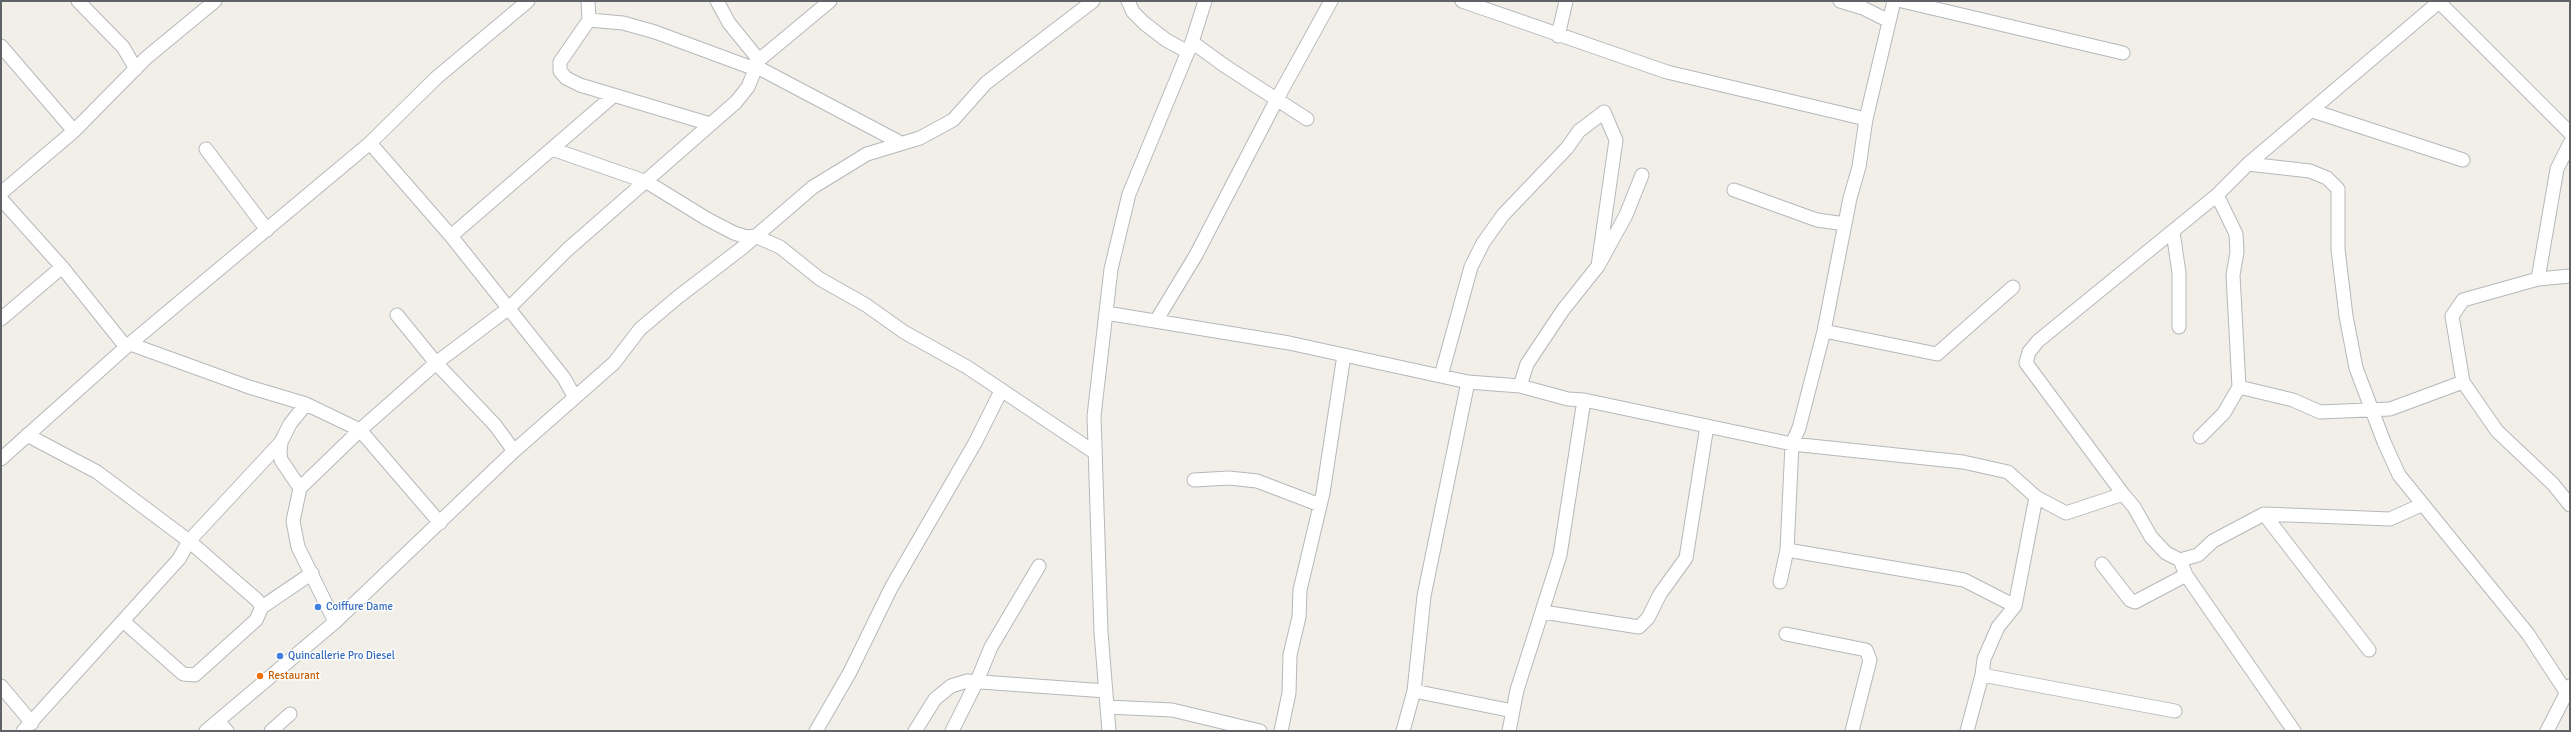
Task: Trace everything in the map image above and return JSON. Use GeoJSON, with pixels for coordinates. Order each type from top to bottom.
{"type":"FeatureCollection","features":[{"type":"Feature","properties":{"kind":"street"},"geometry":{"type":"LineString","coordinates":[[78,1],[123,46],[136,69]]}},
{"type":"Feature","properties":{"kind":"street"},"geometry":{"type":"LineString","coordinates":[[1,193],[74,132],[136,69],[215,1]]}},
{"type":"Feature","properties":{"kind":"street"},"geometry":{"type":"LineString","coordinates":[[1,459],[128,346],[370,143],[436,78],[528,1]]}},
{"type":"Feature","properties":{"kind":"street"},"geometry":{"type":"LineString","coordinates":[[588,1],[589,20],[560,62],[560,70],[566,78],[580,85],[613,96],[710,124]]}},
{"type":"Feature","properties":{"kind":"street"},"geometry":{"type":"LineString","coordinates":[[717,1],[729,23],[758,63],[901,143]]}},
{"type":"Feature","properties":{"kind":"street"},"geometry":{"type":"LineString","coordinates":[[589,20],[623,23],[655,32],[747,66],[758,63],[830,1]]}},
{"type":"Feature","properties":{"kind":"street"},"geometry":{"type":"LineString","coordinates":[[206,731],[335,622],[514,451],[574,396],[614,363],[640,329],[813,187],[867,154],[920,138],[954,120],[986,83],[1093,1]]}},
{"type":"Feature","properties":{"kind":"street"},"geometry":{"type":"LineString","coordinates":[[1128,1],[1133,12],[1144,23],[1166,40],[1190,47],[1213,58],[1307,119]]}},
{"type":"Feature","properties":{"kind":"street"},"geometry":{"type":"LineString","coordinates":[[1109,731],[1100,624],[1094,416],[1111,269],[1129,194],[1190,47],[1205,1]]}},
{"type":"Feature","properties":{"kind":"street"},"geometry":{"type":"LineString","coordinates":[[1156,321],[1196,255],[1277,99],[1331,1]]}},
{"type":"Feature","properties":{"kind":"street"},"geometry":{"type":"LineString","coordinates":[[1462,1],[1558,36],[1667,72],[1740,91],[1835,110],[1866,119]]}},
{"type":"Feature","properties":{"kind":"street"},"geometry":{"type":"LineString","coordinates":[[1558,36],[1566,1]]}},
{"type":"Feature","properties":{"kind":"street"},"geometry":{"type":"LineString","coordinates":[[1840,1],[1863,8],[1889,21]]}},
{"type":"Feature","properties":{"kind":"street"},"geometry":{"type":"LineString","coordinates":[[1780,582],[1787,550],[1792,444],[1799,428],[1824,331],[1845,224],[1859,168],[1866,119],[1894,1]]}},
{"type":"Feature","properties":{"kind":"street"},"geometry":{"type":"LineString","coordinates":[[1902,1],[2123,53]]}},
{"type":"Feature","properties":{"kind":"street"},"geometry":{"type":"LineString","coordinates":[[2294,731],[2186,575],[2180,560],[2166,553],[2151,537],[2134,507],[2026,363],[2029,352],[2038,341],[2217,195],[2248,164],[2313,111],[2351,75],[2426,15],[2439,1],[2570,133]]}},
{"type":"Feature","properties":{"kind":"street"},"geometry":{"type":"LineString","coordinates":[[1,46],[74,132]]}},
{"type":"Feature","properties":{"kind":"street"},"geometry":{"type":"LineString","coordinates":[[335,622],[298,547],[294,521],[300,488],[360,430],[436,363],[509,308],[567,250],[647,182],[736,102],[748,87],[758,63]]}},
{"type":"Feature","properties":{"kind":"street"},"geometry":{"type":"LineString","coordinates":[[452,236],[613,96]]}},
{"type":"Feature","properties":{"kind":"street"},"geometry":{"type":"LineString","coordinates":[[2313,111],[2463,160]]}},
{"type":"Feature","properties":{"kind":"street"},"geometry":{"type":"LineString","coordinates":[[1441,376],[1470,267],[1483,244],[1503,215],[1567,148],[1579,131],[1604,112],[1616,140],[1598,266]]}},
{"type":"Feature","properties":{"kind":"street"},"geometry":{"type":"LineString","coordinates":[[370,143],[452,236],[564,378],[574,396]]}},
{"type":"Feature","properties":{"kind":"street"},"geometry":{"type":"LineString","coordinates":[[2538,279],[2557,169],[2570,143]]}},
{"type":"Feature","properties":{"kind":"street"},"geometry":{"type":"LineString","coordinates":[[206,149],[267,230]]}},
{"type":"Feature","properties":{"kind":"street"},"geometry":{"type":"LineString","coordinates":[[552,149],[647,182],[707,220],[734,233],[747,237],[755,236],[780,247],[820,279],[866,305],[904,332],[967,367],[1094,452]]}},
{"type":"Feature","properties":{"kind":"street"},"geometry":{"type":"LineString","coordinates":[[2248,164],[2310,172],[2327,178],[2338,189],[2338,249],[2346,316],[2356,368],[2372,410],[2399,474],[2421,505],[2528,634],[2568,689],[2547,731]]}},
{"type":"Feature","properties":{"kind":"street"},"geometry":{"type":"LineString","coordinates":[[1520,386],[1527,364],[1533,354],[1598,266],[1626,215],[1642,175]]}},
{"type":"Feature","properties":{"kind":"street"},"geometry":{"type":"LineString","coordinates":[[1734,190],[1817,220],[1845,224]]}},
{"type":"Feature","properties":{"kind":"street"},"geometry":{"type":"LineString","coordinates":[[2200,437],[2224,413],[2239,387],[2233,275],[2237,252],[2236,234],[2217,195]]}},
{"type":"Feature","properties":{"kind":"street"},"geometry":{"type":"LineString","coordinates":[[1,199],[62,267],[128,346],[249,387],[306,404],[360,430],[440,523]]}},
{"type":"Feature","properties":{"kind":"street"},"geometry":{"type":"LineString","coordinates":[[2173,232],[2179,273],[2179,327]]}},
{"type":"Feature","properties":{"kind":"street"},"geometry":{"type":"LineString","coordinates":[[1,318],[62,267]]}},
{"type":"Feature","properties":{"kind":"street"},"geometry":{"type":"LineString","coordinates":[[2570,276],[2538,279],[2463,300],[2452,316],[2463,382],[2497,431],[2553,484],[2570,504]]}},
{"type":"Feature","properties":{"kind":"street"},"geometry":{"type":"LineString","coordinates":[[1824,331],[1937,354],[2013,287]]}},
{"type":"Feature","properties":{"kind":"street"},"geometry":{"type":"LineString","coordinates":[[1106,313],[1251,336],[1468,382],[1520,386],[1568,400],[1584,400],[1792,444],[1963,462],[2008,472],[2036,497],[2066,513],[2123,494]]}},
{"type":"Feature","properties":{"kind":"street"},"geometry":{"type":"LineString","coordinates":[[397,315],[436,363],[495,425],[514,451]]}},
{"type":"Feature","properties":{"kind":"street"},"geometry":{"type":"LineString","coordinates":[[1281,731],[1289,693],[1290,655],[1299,617],[1300,590],[1320,505],[1344,355]]}},
{"type":"Feature","properties":{"kind":"street"},"geometry":{"type":"LineString","coordinates":[[1403,731],[1414,691],[1424,596],[1468,382]]}},
{"type":"Feature","properties":{"kind":"street"},"geometry":{"type":"LineString","coordinates":[[2239,387],[2293,400],[2320,412],[2390,409],[2463,382]]}},
{"type":"Feature","properties":{"kind":"street"},"geometry":{"type":"LineString","coordinates":[[816,731],[850,672],[891,588],[968,456],[1002,391]]}},
{"type":"Feature","properties":{"kind":"street"},"geometry":{"type":"LineString","coordinates":[[1509,731],[1517,690],[1560,555],[1584,400]]}},
{"type":"Feature","properties":{"kind":"street"},"geometry":{"type":"LineString","coordinates":[[1,686],[28,727],[179,559],[189,541],[281,442],[290,424],[306,404]]}},
{"type":"Feature","properties":{"kind":"street"},"geometry":{"type":"LineString","coordinates":[[1543,612],[1639,627],[1648,618],[1660,594],[1686,558],[1707,426]]}},
{"type":"Feature","properties":{"kind":"street"},"geometry":{"type":"LineString","coordinates":[[27,435],[97,472],[189,541],[257,600],[262,607]]}},
{"type":"Feature","properties":{"kind":"street"},"geometry":{"type":"LineString","coordinates":[[281,442],[281,460],[300,488]]}},
{"type":"Feature","properties":{"kind":"street"},"geometry":{"type":"LineString","coordinates":[[1194,480],[1229,478],[1257,481],[1320,505]]}},
{"type":"Feature","properties":{"kind":"street"},"geometry":{"type":"LineString","coordinates":[[1967,731],[1982,675],[1984,659],[1998,628],[2015,606],[2036,497]]}},
{"type":"Feature","properties":{"kind":"street"},"geometry":{"type":"LineString","coordinates":[[2180,560],[2198,555],[2214,542],[2264,514],[2390,519],[2421,505]]}},
{"type":"Feature","properties":{"kind":"street"},"geometry":{"type":"LineString","coordinates":[[2264,514],[2369,650]]}},
{"type":"Feature","properties":{"kind":"street"},"geometry":{"type":"LineString","coordinates":[[1787,550],[1964,580],[2015,606]]}},
{"type":"Feature","properties":{"kind":"street"},"geometry":{"type":"LineString","coordinates":[[2102,564],[2130,600],[2135,602],[2186,575]]}},
{"type":"Feature","properties":{"kind":"street"},"geometry":{"type":"LineString","coordinates":[[952,731],[977,681],[991,647],[1038,566]]}},
{"type":"Feature","properties":{"kind":"street"},"geometry":{"type":"LineString","coordinates":[[123,621],[183,674],[194,675],[256,620],[262,607],[312,573]]}},
{"type":"Feature","properties":{"kind":"street"},"geometry":{"type":"LineString","coordinates":[[1786,634],[1866,650],[1870,660],[1852,731]]}},
{"type":"Feature","properties":{"kind":"street"},"geometry":{"type":"LineString","coordinates":[[1982,675],[2175,711]]}},
{"type":"Feature","properties":{"kind":"street"},"geometry":{"type":"LineString","coordinates":[[915,731],[935,699],[951,686],[967,681],[1106,691]]}},
{"type":"Feature","properties":{"kind":"street"},"geometry":{"type":"LineString","coordinates":[[1414,691],[1513,711]]}},
{"type":"Feature","properties":{"kind":"street"},"geometry":{"type":"LineString","coordinates":[[1107,707],[1172,710],[1260,731]]}},
{"type":"Feature","properties":{"kind":"street"},"geometry":{"type":"LineString","coordinates":[[271,731],[290,714]]}},
{"type":"Feature","properties":{"kind":"street"},"geometry":{"type":"LineString","coordinates":[[218,722],[227,731]]}},
{"type":"Feature","properties":{"kind":"place","name":"Coiffure Dame"},"geometry":{"type":"Point","coordinates":[318,607]}},
{"type":"Feature","properties":{"kind":"place","name":"Quincallerie Pro Diesel"},"geometry":{"type":"Point","coordinates":[280,656]}},
{"type":"Feature","properties":{"kind":"place","name":"Restaurant"},"geometry":{"type":"Point","coordinates":[260,676]}}]}
